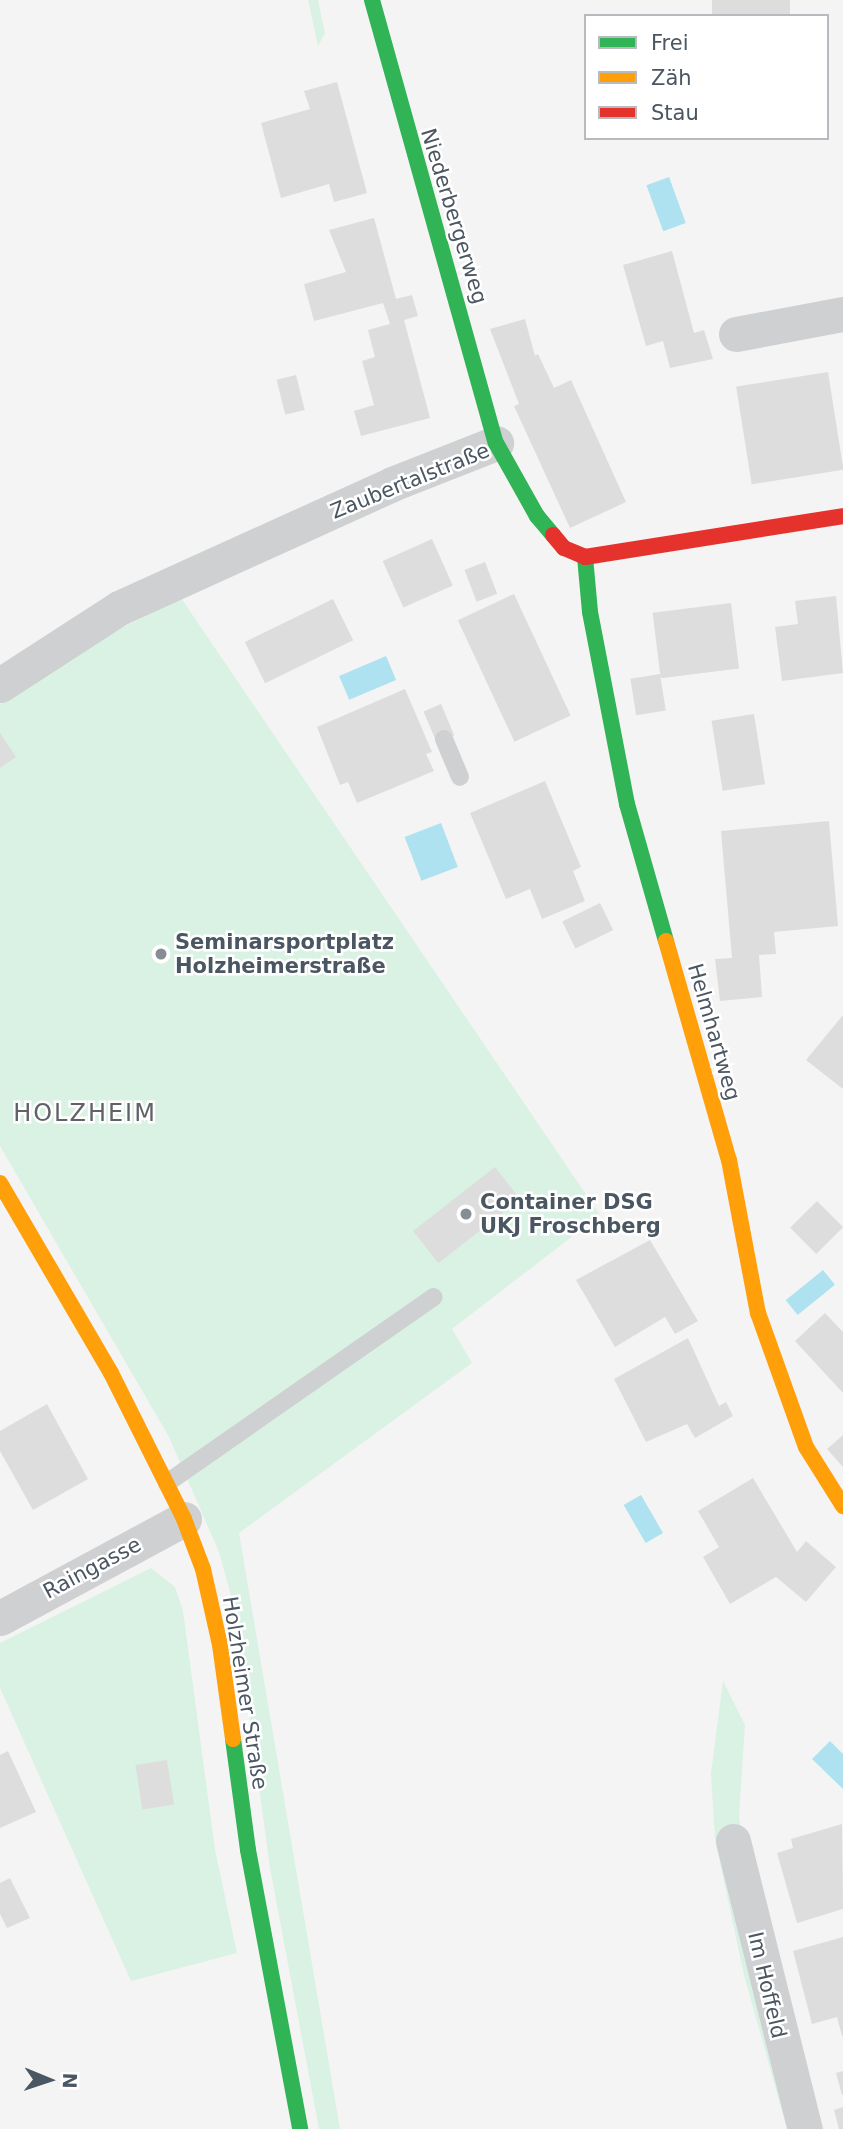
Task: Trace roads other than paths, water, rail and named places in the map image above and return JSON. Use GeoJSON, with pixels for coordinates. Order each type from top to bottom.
{"type":"FeatureCollection","features":[{"type":"Feature","properties":{"kind":"street","name":"Niederbergerweg"},"geometry":{"type":"LineString","coordinates":[[372,0],[495,443]]}},
{"type":"Feature","properties":{"kind":"street"},"geometry":{"type":"LineString","coordinates":[[736,334],[843,314]]}},
{"type":"Feature","properties":{"kind":"street","name":"Zaubertalstraße"},"geometry":{"type":"LineString","coordinates":[[0,685],[119,608],[392,484],[495,443],[537,516],[564,548],[585,556]]}},
{"type":"Feature","properties":{"kind":"street"},"geometry":{"type":"LineString","coordinates":[[585,556],[810,518],[843,516]]}},
{"type":"Feature","properties":{"kind":"street","name":"Helmhartweg"},"geometry":{"type":"LineString","coordinates":[[585,556],[590,612],[627,804],[729,1160],[758,1313],[806,1447],[843,1506]]}},
{"type":"Feature","properties":{"kind":"street","name":"Holzheimer Straße"},"geometry":{"type":"LineString","coordinates":[[0,1183],[111,1373],[184,1519],[203,1569],[220,1645],[248,1850],[300,2129]]}},
{"type":"Feature","properties":{"kind":"street","name":"Raingasse"},"geometry":{"type":"LineString","coordinates":[[0,1618],[184,1519]]}},
{"type":"Feature","properties":{"kind":"street","name":"Im Hoffeld"},"geometry":{"type":"LineString","coordinates":[[733,1841],[805,2129]]}},
{"type":"Feature","properties":{"kind":"lane"},"geometry":{"type":"LineString","coordinates":[[444,739],[460,777]]}},
{"type":"Feature","properties":{"kind":"lane"},"geometry":{"type":"LineString","coordinates":[[167,1483],[434,1297]]}},
{"type":"Feature","properties":{"kind":"water"},"geometry":{"type":"Polygon","coordinates":[[[669,177],[686,223],[663,231],[646,185],[669,177]]]}},
{"type":"Feature","properties":{"kind":"water"},"geometry":{"type":"Polygon","coordinates":[[[386,656],[396,680],[349,700],[339,676],[386,656]]]}},
{"type":"Feature","properties":{"kind":"water"},"geometry":{"type":"Polygon","coordinates":[[[441,823],[458,867],[421,881],[405,837],[441,823]]]}},
{"type":"Feature","properties":{"kind":"water"},"geometry":{"type":"Polygon","coordinates":[[[823,1270],[835,1285],[798,1315],[786,1300],[823,1270]]]}},
{"type":"Feature","properties":{"kind":"water"},"geometry":{"type":"Polygon","coordinates":[[[641,1495],[663,1533],[646,1543],[624,1505],[641,1495]]]}},
{"type":"Feature","properties":{"kind":"water"},"geometry":{"type":"Polygon","coordinates":[[[830,1741],[843,1754],[843,1789],[812,1759],[830,1741]]]}},
{"type":"Feature","properties":{"kind":"place","name":"Seminarsportplatz Holzheimerstraße"},"geometry":{"type":"Point","coordinates":[161,954]}},
{"type":"Feature","properties":{"kind":"place","name":"Container DSG UKJ Froschberg"},"geometry":{"type":"Point","coordinates":[466,1214]}},
{"type":"Feature","properties":{"kind":"district","name":"HOLZHEIM"},"geometry":{"type":"Point","coordinates":[85,1114]}}]}
